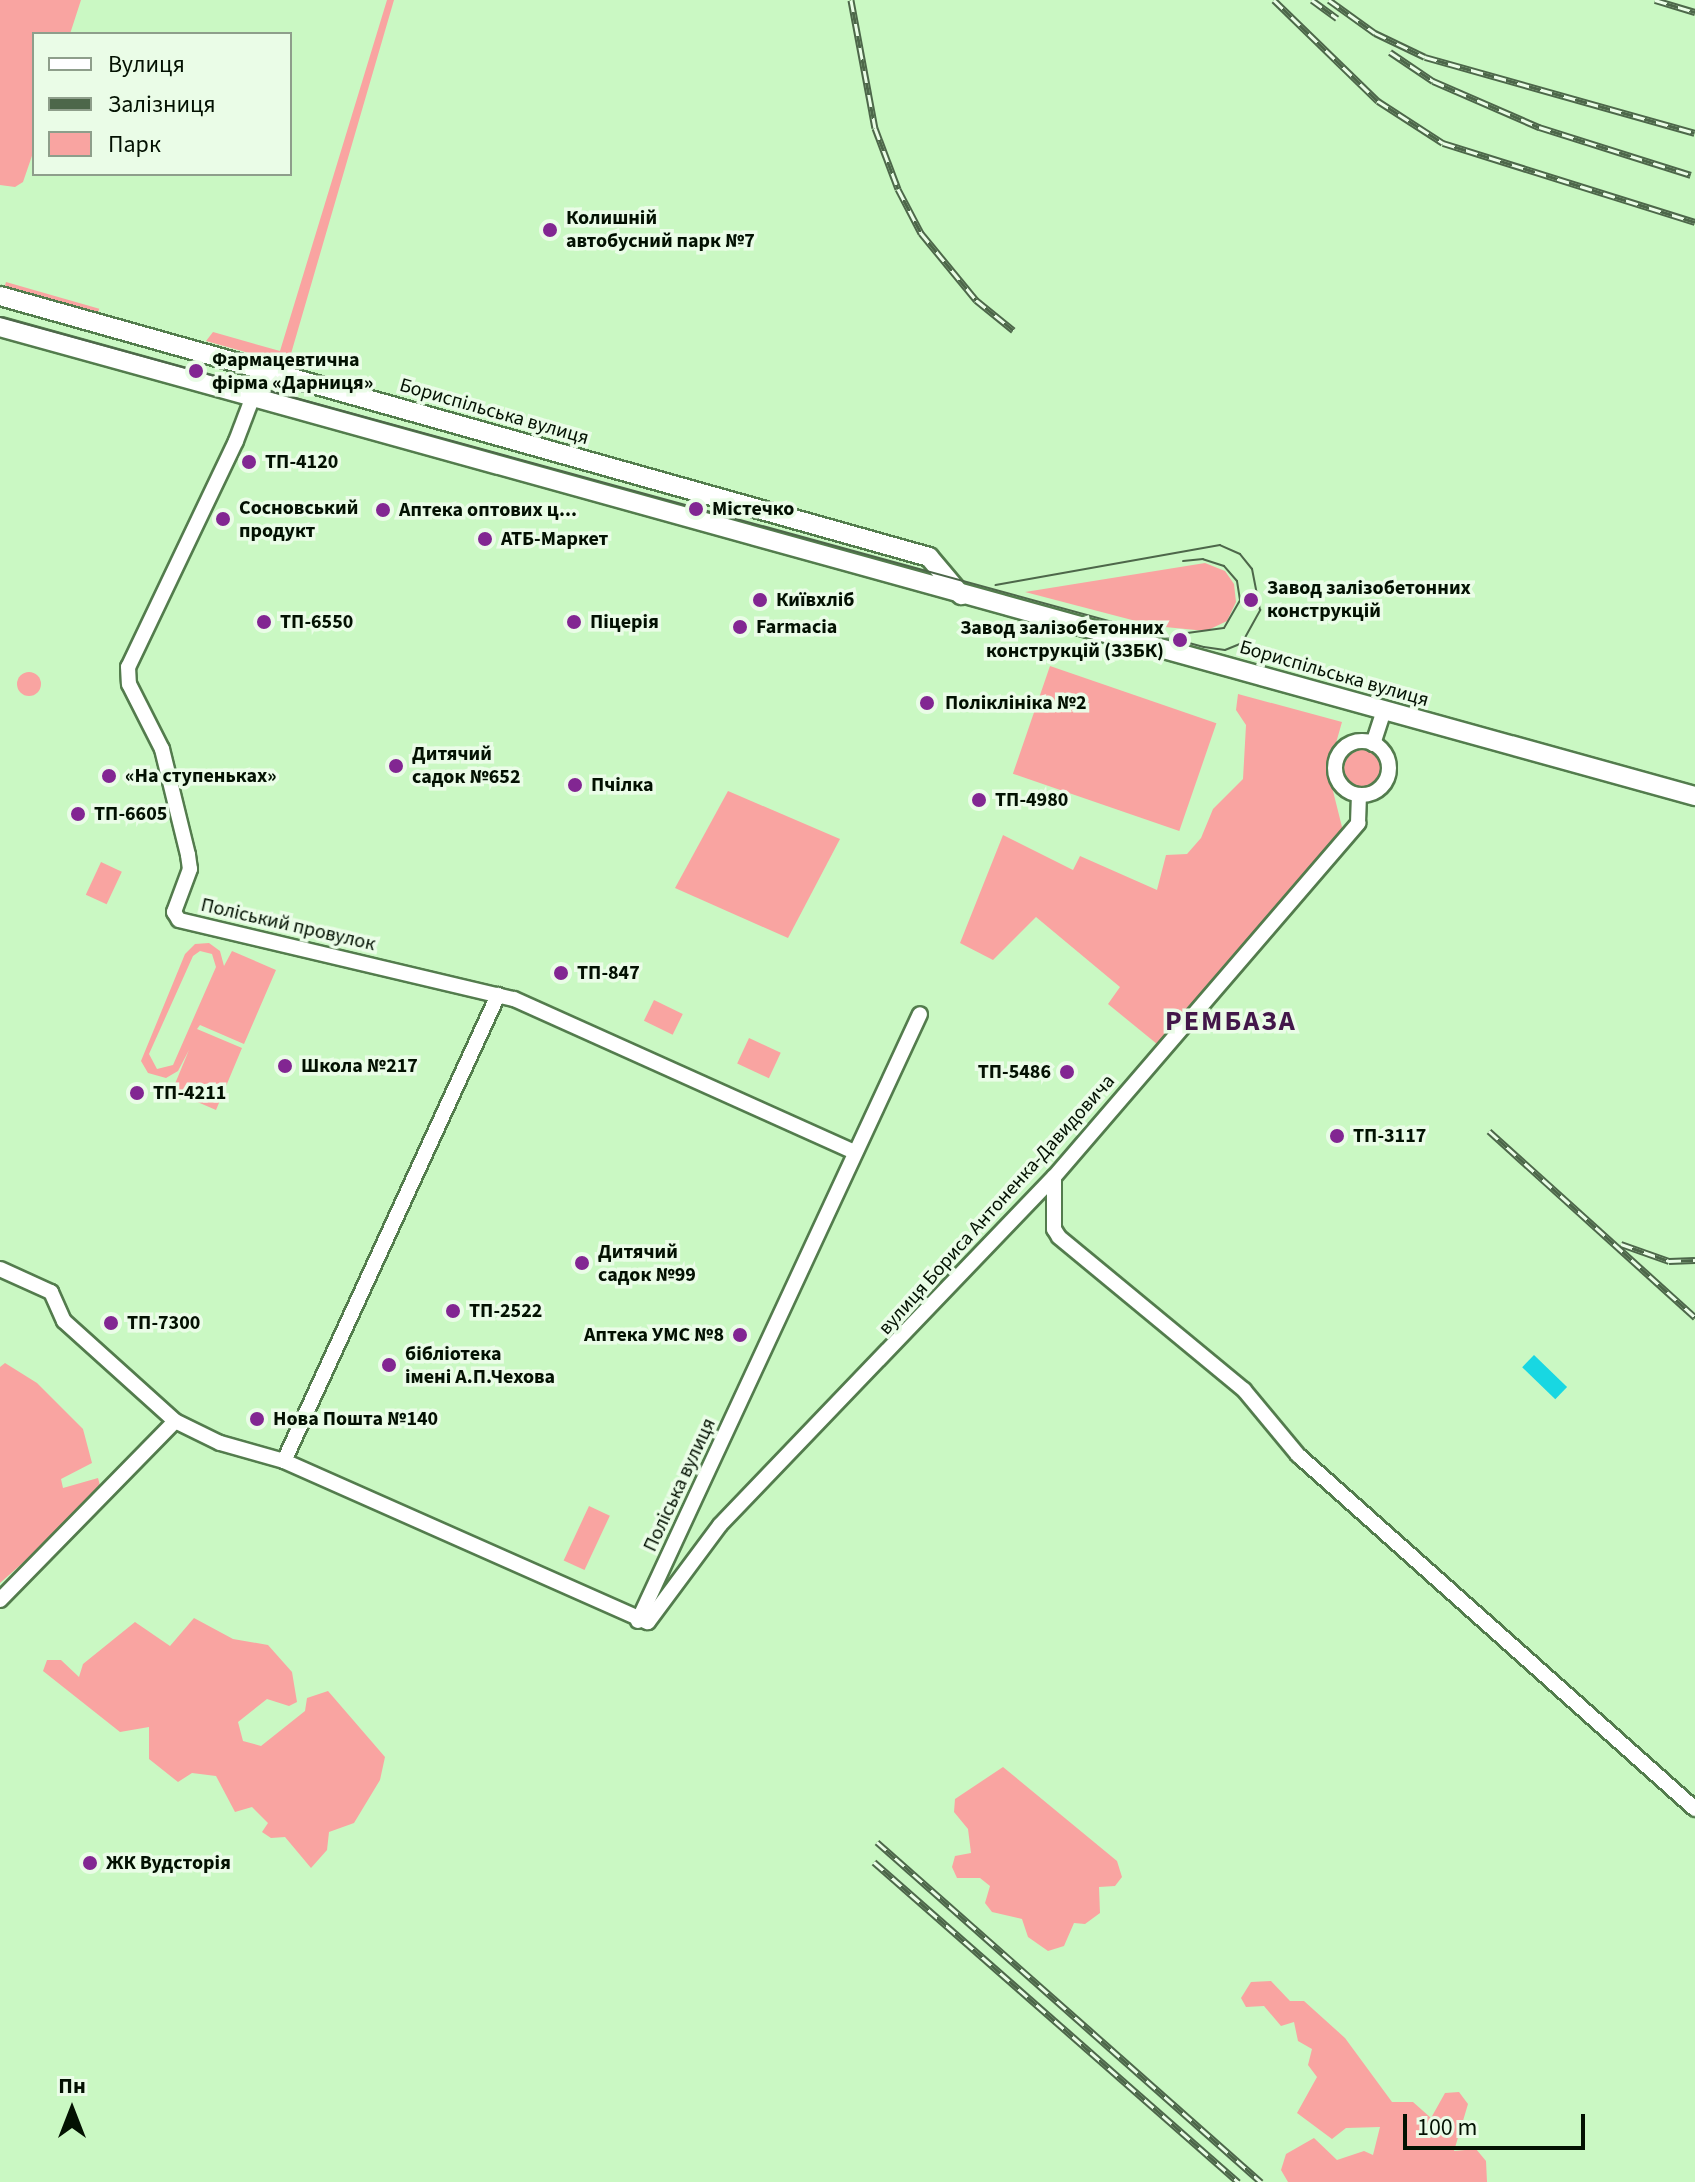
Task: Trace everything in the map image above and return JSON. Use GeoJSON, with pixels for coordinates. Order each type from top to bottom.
{"type":"FeatureCollection","features":[{"type":"Feature","properties":{"kind":"main road","name":"Бориспільська вулиця"},"geometry":{"type":"LineString","coordinates":[[0,296],[929,557],[961,595]]}},
{"type":"Feature","properties":{"kind":"main road","name":"Бориспільська вулиця"},"geometry":{"type":"LineString","coordinates":[[0,327],[1695,796]]}},
{"type":"Feature","properties":{"kind":"street","name":"Поліський провулок"},"geometry":{"type":"LineString","coordinates":[[263,370],[128,667],[129,684],[162,749],[188,855],[190,869],[174,912],[179,920],[498,995],[853,1151]]}},
{"type":"Feature","properties":{"kind":"street"},"geometry":{"type":"LineString","coordinates":[[1373,744],[1384,711]]}},
{"type":"Feature","properties":{"kind":"street"},"geometry":{"type":"LineString","coordinates":[[1352,743],[1373,744],[1387,759],[1387,779],[1372,793],[1359,795],[1338,779],[1337,758],[1352,743]]}},
{"type":"Feature","properties":{"kind":"street","name":"вулиця Бориса Антоненка-Давидовича"},"geometry":{"type":"LineString","coordinates":[[638,1621],[654,1616],[720,1525],[1054,1177],[1358,823],[1359,795]]}},
{"type":"Feature","properties":{"kind":"street"},"geometry":{"type":"LineString","coordinates":[[284,1461],[498,995]]}},
{"type":"Feature","properties":{"kind":"street","name":"Поліська вулиця"},"geometry":{"type":"LineString","coordinates":[[638,1621],[853,1151],[920,1014]]}},
{"type":"Feature","properties":{"kind":"street"},"geometry":{"type":"LineString","coordinates":[[1054,1177],[1054,1229],[1059,1237],[1244,1390],[1298,1455],[1695,1809]]}},
{"type":"Feature","properties":{"kind":"street"},"geometry":{"type":"LineString","coordinates":[[0,1269],[51,1292],[64,1321],[175,1421],[220,1443],[284,1461],[638,1621]]}},
{"type":"Feature","properties":{"kind":"street"},"geometry":{"type":"LineString","coordinates":[[0,1600],[175,1421]]}},
{"type":"Feature","properties":{"kind":"green space"},"geometry":{"type":"Polygon","coordinates":[[[0,0],[81,0],[71,32],[32,32],[32,156],[23,182],[15,187],[0,185],[0,0]]]}},
{"type":"Feature","properties":{"kind":"green space"},"geometry":{"type":"Polygon","coordinates":[[[387,0],[394,0],[288,364],[206,341],[213,332],[280,351],[387,0]]]}},
{"type":"Feature","properties":{"kind":"green space"},"geometry":{"type":"Polygon","coordinates":[[[6,282],[99,309],[98,313],[5,286],[6,282]]]}},
{"type":"Feature","properties":{"kind":"green space"},"geometry":{"type":"Polygon","coordinates":[[[1205,563],[1225,571],[1234,584],[1236,602],[1227,621],[1206,631],[1155,626],[1025,592],[1205,563]]]}},
{"type":"Feature","properties":{"kind":"green space"},"geometry":{"type":"Polygon","coordinates":[[[1050,666],[1216,723],[1179,831],[1013,774],[1050,666]]]}},
{"type":"Feature","properties":{"kind":"green space"},"geometry":{"type":"Polygon","coordinates":[[[29,672],[38,675],[41,684],[38,693],[29,696],[20,693],[17,684],[20,675],[29,672]]]}},
{"type":"Feature","properties":{"kind":"green space"},"geometry":{"type":"Polygon","coordinates":[[[1238,694],[1342,722],[1328,771],[1343,831],[1157,1044],[1108,1004],[1120,987],[1036,917],[993,960],[960,943],[1003,835],[1073,870],[1080,856],[1157,890],[1166,855],[1187,854],[1201,838],[1213,809],[1243,779],[1246,725],[1236,710],[1238,694]]]}},
{"type":"Feature","properties":{"kind":"green space"},"geometry":{"type":"Polygon","coordinates":[[[1363,750],[1376,756],[1382,769],[1376,782],[1363,788],[1350,782],[1344,769],[1350,756],[1363,750]]]}},
{"type":"Feature","properties":{"kind":"green space"},"geometry":{"type":"Polygon","coordinates":[[[728,791],[840,839],[788,938],[675,888],[728,791]]]}},
{"type":"Feature","properties":{"kind":"green space"},"geometry":{"type":"Polygon","coordinates":[[[101,862],[122,872],[107,904],[86,895],[101,862]]]}},
{"type":"Feature","properties":{"kind":"green space"},"geometry":{"type":"Polygon","coordinates":[[[209,943],[220,951],[224,966],[232,951],[276,970],[244,1044],[200,1025],[197,1029],[242,1048],[216,1110],[172,1091],[189,1050],[178,1071],[166,1078],[148,1073],[141,1061],[185,954],[195,944],[209,943]],[[200,951],[193,956],[149,1054],[157,1069],[173,1065],[216,967],[212,954],[200,951]]]}},
{"type":"Feature","properties":{"kind":"green space"},"geometry":{"type":"Polygon","coordinates":[[[654,1000],[683,1014],[673,1035],[644,1021],[654,1000]]]}},
{"type":"Feature","properties":{"kind":"green space"},"geometry":{"type":"Polygon","coordinates":[[[749,1038],[781,1053],[769,1078],[737,1063],[749,1038]]]}},
{"type":"Feature","properties":{"kind":"green space"},"geometry":{"type":"Polygon","coordinates":[[[5,1363],[37,1383],[83,1429],[92,1463],[61,1479],[63,1488],[98,1478],[102,1493],[0,1583],[0,1367],[5,1363]]]}},
{"type":"Feature","properties":{"kind":"green space"},"geometry":{"type":"Polygon","coordinates":[[[589,1506],[610,1516],[584,1570],[564,1560],[589,1506]]]}},
{"type":"Feature","properties":{"kind":"green space"},"geometry":{"type":"Polygon","coordinates":[[[194,1618],[233,1639],[268,1645],[292,1672],[297,1702],[289,1706],[267,1699],[238,1722],[243,1741],[261,1746],[305,1711],[307,1698],[328,1691],[385,1757],[380,1780],[354,1823],[329,1832],[327,1850],[311,1868],[285,1837],[271,1838],[262,1832],[268,1823],[252,1807],[235,1812],[216,1776],[192,1773],[178,1782],[149,1759],[149,1727],[120,1732],[43,1671],[47,1660],[61,1660],[79,1677],[83,1664],[135,1622],[170,1646],[194,1618]]]}},
{"type":"Feature","properties":{"kind":"green space"},"geometry":{"type":"Polygon","coordinates":[[[1003,1767],[1117,1861],[1122,1877],[1115,1886],[1099,1887],[1100,1913],[1085,1924],[1074,1923],[1064,1946],[1048,1951],[1028,1937],[1022,1919],[992,1912],[985,1903],[990,1886],[980,1878],[957,1878],[952,1867],[955,1856],[971,1853],[968,1829],[954,1812],[955,1799],[1003,1767]]]}},
{"type":"Feature","properties":{"kind":"green space"},"geometry":{"type":"Polygon","coordinates":[[[1271,1981],[1290,2001],[1304,2001],[1345,2038],[1392,2102],[1413,2102],[1431,2118],[1445,2093],[1459,2092],[1468,2104],[1454,2151],[1476,2149],[1486,2161],[1487,2182],[1288,2182],[1281,2170],[1286,2154],[1314,2138],[1337,2160],[1364,2151],[1373,2155],[1380,2127],[1346,2128],[1332,2139],[1297,2113],[1317,2077],[1308,2065],[1312,2049],[1298,2041],[1294,2022],[1281,2026],[1264,2006],[1246,2007],[1241,1998],[1251,1982],[1271,1981]]]}},
{"type":"Feature","properties":{"kind":"water"},"geometry":{"type":"Polygon","coordinates":[[[1534,1355],[1567,1387],[1555,1399],[1522,1367],[1534,1355]]]}},
{"type":"Feature","properties":{"kind":"tram line"},"geometry":{"type":"LineString","coordinates":[[0,317],[1204,647],[1225,650],[1242,643],[1260,610],[1252,569],[1240,554],[1220,545],[996,585]]}},
{"type":"Feature","properties":{"kind":"tram line"},"geometry":{"type":"LineString","coordinates":[[1180,634],[1224,628],[1240,600],[1237,581],[1224,566],[1203,559],[1183,561]]}},
{"type":"Feature","properties":{"kind":"railway"},"geometry":{"type":"LineString","coordinates":[[851,0],[875,128],[898,189],[921,233],[976,300],[1013,330]]}},
{"type":"Feature","properties":{"kind":"railway"},"geometry":{"type":"LineString","coordinates":[[1274,0],[1378,101],[1443,143],[1695,222]]}},
{"type":"Feature","properties":{"kind":"railway"},"geometry":{"type":"LineString","coordinates":[[1312,0],[1337,18]]}},
{"type":"Feature","properties":{"kind":"railway"},"geometry":{"type":"LineString","coordinates":[[1329,0],[1375,33],[1425,57],[1695,133]]}},
{"type":"Feature","properties":{"kind":"railway"},"geometry":{"type":"LineString","coordinates":[[1655,0],[1695,12]]}},
{"type":"Feature","properties":{"kind":"railway"},"geometry":{"type":"LineString","coordinates":[[1390,52],[1433,81],[1539,127],[1691,175]]}},
{"type":"Feature","properties":{"kind":"railway"},"geometry":{"type":"LineString","coordinates":[[1489,1131],[1695,1317]]}},
{"type":"Feature","properties":{"kind":"railway"},"geometry":{"type":"LineString","coordinates":[[1621,1244],[1669,1261],[1695,1260]]}},
{"type":"Feature","properties":{"kind":"railway"},"geometry":{"type":"LineString","coordinates":[[877,1842],[1261,2182]]}},
{"type":"Feature","properties":{"kind":"railway"},"geometry":{"type":"LineString","coordinates":[[874,1862],[1238,2182]]}},
{"type":"Feature","properties":{"kind":"place","name":"Колишній автобусний парк №7"},"geometry":{"type":"Point","coordinates":[550,230]}},
{"type":"Feature","properties":{"kind":"place","name":"Фармацевтична фірма «Дарниця»"},"geometry":{"type":"Point","coordinates":[196,371]}},
{"type":"Feature","properties":{"kind":"place","name":"ТП-4120"},"geometry":{"type":"Point","coordinates":[249,462]}},
{"type":"Feature","properties":{"kind":"place","name":"Містечко"},"geometry":{"type":"Point","coordinates":[696,509]}},
{"type":"Feature","properties":{"kind":"place","name":"Аптека оптових ц..."},"geometry":{"type":"Point","coordinates":[383,510]}},
{"type":"Feature","properties":{"kind":"place","name":"Сосновський продукт"},"geometry":{"type":"Point","coordinates":[223,519]}},
{"type":"Feature","properties":{"kind":"place","name":"АТБ-Маркет"},"geometry":{"type":"Point","coordinates":[485,539]}},
{"type":"Feature","properties":{"kind":"place","name":"Київхліб"},"geometry":{"type":"Point","coordinates":[760,600]}},
{"type":"Feature","properties":{"kind":"place","name":"Завод залізобетонних конструкцій"},"geometry":{"type":"Point","coordinates":[1251,600]}},
{"type":"Feature","properties":{"kind":"place","name":"ТП-6550"},"geometry":{"type":"Point","coordinates":[264,622]}},
{"type":"Feature","properties":{"kind":"place","name":"Піцерія"},"geometry":{"type":"Point","coordinates":[574,622]}},
{"type":"Feature","properties":{"kind":"place","name":"Farmacia"},"geometry":{"type":"Point","coordinates":[740,627]}},
{"type":"Feature","properties":{"kind":"place","name":"Завод залізобетонних конструкцій (ЗЗБК)"},"geometry":{"type":"Point","coordinates":[1180,640]}},
{"type":"Feature","properties":{"kind":"place","name":"Поліклініка №2"},"geometry":{"type":"Point","coordinates":[927,703]}},
{"type":"Feature","properties":{"kind":"place","name":"Дитячий садок №652"},"geometry":{"type":"Point","coordinates":[396,766]}},
{"type":"Feature","properties":{"kind":"place","name":"«На ступеньках»"},"geometry":{"type":"Point","coordinates":[109,776]}},
{"type":"Feature","properties":{"kind":"place","name":"Пчілка"},"geometry":{"type":"Point","coordinates":[575,785]}},
{"type":"Feature","properties":{"kind":"place","name":"ТП-4980"},"geometry":{"type":"Point","coordinates":[979,800]}},
{"type":"Feature","properties":{"kind":"place","name":"ТП-6605"},"geometry":{"type":"Point","coordinates":[78,814]}},
{"type":"Feature","properties":{"kind":"place","name":"ТП-847"},"geometry":{"type":"Point","coordinates":[561,973]}},
{"type":"Feature","properties":{"kind":"place","name":"Школа №217"},"geometry":{"type":"Point","coordinates":[285,1066]}},
{"type":"Feature","properties":{"kind":"place","name":"ТП-5486"},"geometry":{"type":"Point","coordinates":[1067,1072]}},
{"type":"Feature","properties":{"kind":"place","name":"ТП-4211"},"geometry":{"type":"Point","coordinates":[137,1093]}},
{"type":"Feature","properties":{"kind":"place","name":"ТП-3117"},"geometry":{"type":"Point","coordinates":[1337,1136]}},
{"type":"Feature","properties":{"kind":"place","name":"Дитячий садок №99"},"geometry":{"type":"Point","coordinates":[582,1263]}},
{"type":"Feature","properties":{"kind":"place","name":"ТП-2522"},"geometry":{"type":"Point","coordinates":[453,1311]}},
{"type":"Feature","properties":{"kind":"place","name":"ТП-7300"},"geometry":{"type":"Point","coordinates":[111,1323]}},
{"type":"Feature","properties":{"kind":"place","name":"Аптека УМС №8"},"geometry":{"type":"Point","coordinates":[740,1335]}},
{"type":"Feature","properties":{"kind":"place","name":"бібліотека імені А.П.Чехова"},"geometry":{"type":"Point","coordinates":[389,1365]}},
{"type":"Feature","properties":{"kind":"place","name":"Нова Пошта №140"},"geometry":{"type":"Point","coordinates":[257,1419]}},
{"type":"Feature","properties":{"kind":"place","name":"ЖК Вудсторія"},"geometry":{"type":"Point","coordinates":[90,1863]}},
{"type":"Feature","properties":{"kind":"district","name":"РЕМБАЗА"},"geometry":{"type":"Point","coordinates":[1231,1021]}}]}
